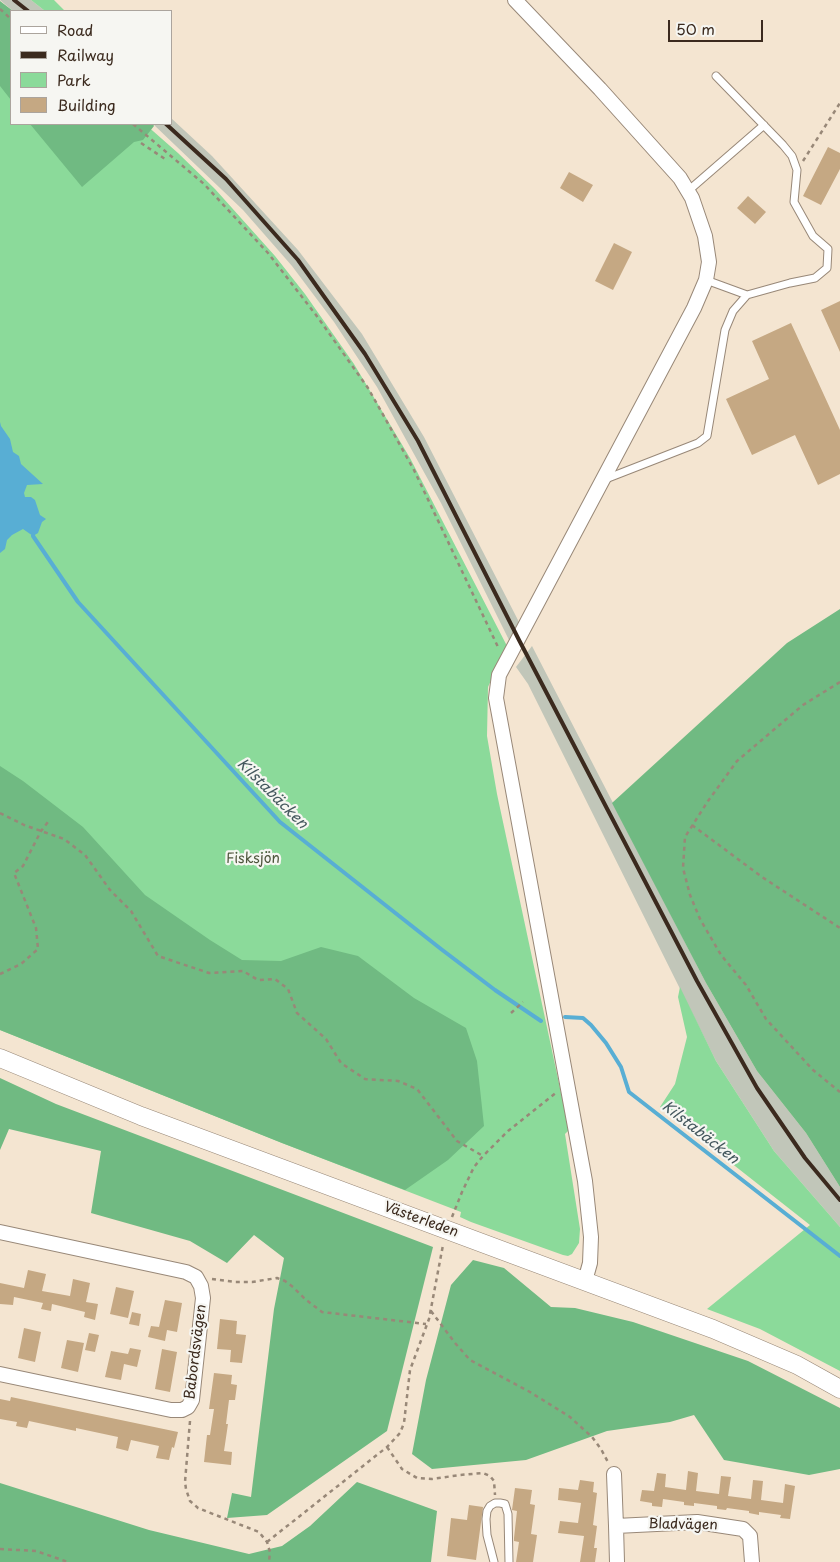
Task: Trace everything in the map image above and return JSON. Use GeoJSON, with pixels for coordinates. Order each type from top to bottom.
{"type":"FeatureCollection","features":[{"type":"Feature","properties":{"kind":"street"},"geometry":{"type":"LineString","coordinates":[[516,0],[680,178],[688,191],[705,236],[709,262],[706,280],[694,308],[500,675],[496,698],[568,1084],[589,1214],[591,1237],[590,1263],[585,1281]]}},
{"type":"Feature","properties":{"kind":"street","name":"Västerleden"},"geometry":{"type":"LineString","coordinates":[[0,1058],[141,1116],[747,1343],[797,1365],[840,1389]]}},
{"type":"Feature","properties":{"kind":"street"},"geometry":{"type":"LineString","coordinates":[[0,1232],[186,1272],[196,1277]]}},
{"type":"Feature","properties":{"kind":"street","name":"Babordsvägen"},"geometry":{"type":"LineString","coordinates":[[0,1374],[171,1410],[182,1410],[188,1407],[192,1400],[203,1298],[201,1286],[196,1277]]}},
{"type":"Feature","properties":{"kind":"street"},"geometry":{"type":"LineString","coordinates":[[614,1474],[617,1562]]}},
{"type":"Feature","properties":{"kind":"street","name":"Bladvägen"},"geometry":{"type":"LineString","coordinates":[[616,1526],[697,1522],[743,1529],[750,1536],[752,1562]]}},
{"type":"Feature","properties":{"kind":"lane"},"geometry":{"type":"LineString","coordinates":[[603,480],[698,443],[707,436],[725,330],[733,310],[747,295],[815,278],[827,268],[828,249],[813,236],[794,202],[797,170],[792,156],[716,76]]}},
{"type":"Feature","properties":{"kind":"lane"},"geometry":{"type":"LineString","coordinates":[[688,191],[764,125]]}},
{"type":"Feature","properties":{"kind":"lane"},"geometry":{"type":"LineString","coordinates":[[706,280],[747,295]]}},
{"type":"Feature","properties":{"kind":"lane"},"geometry":{"type":"LineString","coordinates":[[494,1562],[487,1535],[486,1519],[487,1510],[495,1503],[505,1504],[507,1509],[509,1562]]}},
{"type":"Feature","properties":{"kind":"path"},"geometry":{"type":"LineString","coordinates":[[0,9],[10,17]]}},
{"type":"Feature","properties":{"kind":"path"},"geometry":{"type":"LineString","coordinates":[[797,170],[840,103]]}},
{"type":"Feature","properties":{"kind":"path"},"geometry":{"type":"LineString","coordinates":[[133,125],[204,184],[268,253],[316,315],[368,388],[414,470],[500,650]]}},
{"type":"Feature","properties":{"kind":"path"},"geometry":{"type":"LineString","coordinates":[[141,143],[165,159]]}},
{"type":"Feature","properties":{"kind":"path"},"geometry":{"type":"LineString","coordinates":[[840,682],[802,705],[737,761],[708,801],[685,838],[683,868],[690,894],[700,919],[721,955],[746,986],[766,1019],[813,1070],[840,1092]]}},
{"type":"Feature","properties":{"kind":"path"},"geometry":{"type":"LineString","coordinates":[[0,814],[24,825],[64,839],[85,855],[110,890],[131,911],[158,956],[208,973],[243,971],[258,980],[275,979],[288,990],[297,1013],[326,1039],[341,1062],[365,1080],[398,1081],[417,1089],[457,1142],[483,1156]]}},
{"type":"Feature","properties":{"kind":"path"},"geometry":{"type":"LineString","coordinates":[[0,974],[21,964],[38,949],[36,928],[14,874],[23,866],[41,831],[48,822]]}},
{"type":"Feature","properties":{"kind":"path"},"geometry":{"type":"LineString","coordinates":[[692,825],[762,877],[840,928]]}},
{"type":"Feature","properties":{"kind":"path"},"geometry":{"type":"LineString","coordinates":[[511,1013],[523,1002]]}},
{"type":"Feature","properties":{"kind":"path"},"geometry":{"type":"LineString","coordinates":[[451,1219],[474,1167],[483,1156],[533,1110],[568,1084]]}},
{"type":"Feature","properties":{"kind":"path"},"geometry":{"type":"LineString","coordinates":[[267,1542],[397,1437],[404,1423],[410,1370],[431,1311],[444,1242]]}},
{"type":"Feature","properties":{"kind":"path"},"geometry":{"type":"LineString","coordinates":[[196,1277],[235,1282],[252,1282],[277,1278],[292,1287],[322,1312],[426,1324]]}},
{"type":"Feature","properties":{"kind":"path"},"geometry":{"type":"LineString","coordinates":[[431,1311],[470,1360],[554,1406],[584,1429],[602,1449],[614,1474]]}},
{"type":"Feature","properties":{"kind":"path"},"geometry":{"type":"LineString","coordinates":[[188,1407],[190,1431],[185,1482],[190,1501],[198,1508],[259,1532],[267,1542],[270,1552],[269,1562]]}},
{"type":"Feature","properties":{"kind":"path"},"geometry":{"type":"LineString","coordinates":[[387,1447],[402,1469],[417,1478],[432,1479],[460,1474],[483,1473],[490,1476],[494,1481],[495,1503]]}},
{"type":"Feature","properties":{"kind":"path"},"geometry":{"type":"LineString","coordinates":[[0,1549],[36,1551],[68,1562]]}},
{"type":"Feature","properties":{"kind":"shaded area"},"geometry":{"type":"Polygon","coordinates":[[[0,0],[31,0],[44,10],[12,10],[0,0]]]}},
{"type":"Feature","properties":{"kind":"shaded area"},"geometry":{"type":"Polygon","coordinates":[[[172,119],[212,156],[298,250],[362,334],[424,437],[520,624],[509,640],[441,503],[377,387],[334,322],[292,266],[243,210],[154,125],[172,125],[172,119]]]}},
{"type":"Feature","properties":{"kind":"shaded area"},"geometry":{"type":"Polygon","coordinates":[[[532,646],[706,983],[757,1071],[806,1133],[840,1187],[840,1227],[774,1151],[716,1061],[528,684],[516,667],[532,646]]]}},
{"type":"Feature","properties":{"kind":"green space"},"geometry":{"type":"Polygon","coordinates":[[[31,0],[54,0],[64,10],[44,10],[31,0]]]}},
{"type":"Feature","properties":{"kind":"green space"},"geometry":{"type":"Polygon","coordinates":[[[0,1],[12,10],[10,10],[10,99],[0,86],[0,1]]]}},
{"type":"Feature","properties":{"kind":"green space","name":"Fisksjön"},"geometry":{"type":"Polygon","coordinates":[[[0,7],[10,15],[10,125],[146,125],[215,189],[275,256],[305,294],[354,364],[410,458],[507,646],[488,687],[487,736],[497,794],[569,1130],[565,1134],[580,1229],[579,1243],[572,1254],[568,1256],[471,1222],[460,1217],[461,1212],[282,1143],[0,1030],[0,7]]]}},
{"type":"Feature","properties":{"kind":"green space"},"geometry":{"type":"Polygon","coordinates":[[[31,125],[154,125],[143,140],[134,142],[82,187],[31,125]]]}},
{"type":"Feature","properties":{"kind":"green space"},"geometry":{"type":"Polygon","coordinates":[[[840,609],[840,1187],[806,1133],[757,1071],[706,983],[612,803],[787,643],[840,609]]]}},
{"type":"Feature","properties":{"kind":"green space"},"geometry":{"type":"Polygon","coordinates":[[[0,766],[23,781],[83,827],[145,895],[242,960],[281,961],[321,947],[358,956],[414,998],[466,1028],[477,1061],[484,1126],[448,1160],[405,1190],[0,1030],[0,766]]]}},
{"type":"Feature","properties":{"kind":"green space"},"geometry":{"type":"Polygon","coordinates":[[[680,987],[716,1061],[774,1151],[840,1227],[840,1371],[760,1329],[707,1309],[810,1225],[660,1107],[675,1084],[687,1037],[678,997],[680,987]]]}},
{"type":"Feature","properties":{"kind":"green space"},"geometry":{"type":"Polygon","coordinates":[[[0,1078],[56,1104],[433,1247],[387,1431],[267,1515],[227,1518],[232,1493],[251,1497],[274,1309],[284,1258],[254,1235],[227,1263],[190,1241],[91,1213],[101,1151],[9,1129],[0,1150],[0,1078]]]}},
{"type":"Feature","properties":{"kind":"green space"},"geometry":{"type":"Polygon","coordinates":[[[473,1260],[504,1268],[551,1307],[575,1308],[633,1322],[748,1361],[840,1408],[840,1469],[809,1475],[724,1460],[694,1415],[670,1422],[607,1431],[526,1460],[432,1469],[412,1454],[426,1380],[451,1285],[473,1260]]]}},
{"type":"Feature","properties":{"kind":"green space"},"geometry":{"type":"Polygon","coordinates":[[[357,1482],[437,1511],[431,1562],[0,1562],[0,1483],[149,1530],[249,1554],[282,1546],[310,1526],[357,1482]]]}},
{"type":"Feature","properties":{"kind":"water"},"geometry":{"type":"Polygon","coordinates":[[[0,422],[10,439],[13,452],[19,456],[21,464],[43,484],[27,485],[24,493],[25,497],[31,497],[35,500],[40,515],[46,519],[42,522],[38,533],[33,536],[23,529],[12,535],[7,540],[5,549],[0,553],[0,422]]]}},
{"type":"Feature","properties":{"kind":"building"},"geometry":{"type":"Polygon","coordinates":[[[828,147],[840,153],[840,169],[821,205],[803,196],[828,147]]]}},
{"type":"Feature","properties":{"kind":"building"},"geometry":{"type":"Polygon","coordinates":[[[569,172],[593,185],[583,202],[560,188],[569,172]]]}},
{"type":"Feature","properties":{"kind":"building"},"geometry":{"type":"Polygon","coordinates":[[[748,196],[766,212],[755,224],[737,208],[748,196]]]}},
{"type":"Feature","properties":{"kind":"building"},"geometry":{"type":"Polygon","coordinates":[[[614,243],[632,252],[613,290],[595,281],[614,243]]]}},
{"type":"Feature","properties":{"kind":"building"},"geometry":{"type":"Polygon","coordinates":[[[840,301],[840,352],[821,310],[840,301]]]}},
{"type":"Feature","properties":{"kind":"building"},"geometry":{"type":"Polygon","coordinates":[[[791,323],[840,430],[840,474],[818,485],[795,435],[752,455],[726,399],[769,379],[752,341],[791,323]]]}},
{"type":"Feature","properties":{"kind":"building"},"geometry":{"type":"Polygon","coordinates":[[[28,1270],[46,1274],[42,1291],[70,1296],[73,1279],[90,1283],[86,1302],[98,1304],[95,1320],[84,1317],[85,1312],[52,1304],[51,1311],[41,1309],[43,1303],[14,1297],[13,1305],[0,1304],[0,1283],[24,1288],[28,1270]]]}},
{"type":"Feature","properties":{"kind":"building"},"geometry":{"type":"Polygon","coordinates":[[[116,1287],[134,1291],[128,1318],[110,1314],[116,1287]]]}},
{"type":"Feature","properties":{"kind":"building"},"geometry":{"type":"Polygon","coordinates":[[[165,1300],[182,1303],[177,1332],[167,1330],[165,1341],[148,1337],[151,1326],[159,1327],[165,1300]]]}},
{"type":"Feature","properties":{"kind":"building"},"geometry":{"type":"Polygon","coordinates":[[[132,1312],[141,1314],[139,1326],[129,1324],[132,1312]]]}},
{"type":"Feature","properties":{"kind":"building"},"geometry":{"type":"Polygon","coordinates":[[[220,1319],[237,1321],[236,1334],[246,1335],[242,1363],[230,1362],[231,1350],[217,1349],[220,1319]]]}},
{"type":"Feature","properties":{"kind":"building"},"geometry":{"type":"Polygon","coordinates":[[[24,1328],[41,1332],[35,1362],[18,1358],[24,1328]]]}},
{"type":"Feature","properties":{"kind":"building"},"geometry":{"type":"Polygon","coordinates":[[[89,1333],[99,1335],[95,1352],[85,1350],[89,1333]]]}},
{"type":"Feature","properties":{"kind":"building"},"geometry":{"type":"Polygon","coordinates":[[[67,1340],[84,1343],[78,1372],[61,1368],[67,1340]]]}},
{"type":"Feature","properties":{"kind":"building"},"geometry":{"type":"Polygon","coordinates":[[[130,1348],[141,1350],[137,1367],[124,1364],[121,1380],[105,1377],[111,1351],[128,1354],[130,1348]]]}},
{"type":"Feature","properties":{"kind":"building"},"geometry":{"type":"Polygon","coordinates":[[[162,1349],[177,1352],[170,1392],[155,1389],[162,1349]]]}},
{"type":"Feature","properties":{"kind":"building"},"geometry":{"type":"Polygon","coordinates":[[[214,1373],[232,1375],[231,1384],[237,1385],[235,1400],[229,1400],[226,1424],[228,1424],[224,1451],[232,1452],[231,1465],[204,1462],[207,1435],[210,1435],[214,1409],[209,1409],[214,1373]]]}},
{"type":"Feature","properties":{"kind":"building"},"geometry":{"type":"Polygon","coordinates":[[[11,1397],[178,1432],[174,1448],[172,1447],[169,1460],[156,1458],[159,1446],[131,1440],[128,1451],[116,1448],[118,1437],[76,1428],[76,1431],[29,1421],[27,1428],[16,1426],[17,1422],[0,1419],[0,1399],[10,1401],[11,1397]]]}},
{"type":"Feature","properties":{"kind":"building"},"geometry":{"type":"Polygon","coordinates":[[[688,1471],[698,1473],[696,1491],[719,1494],[721,1476],[731,1477],[728,1496],[751,1499],[753,1480],[763,1481],[761,1500],[783,1503],[785,1484],[795,1486],[790,1519],[780,1518],[781,1515],[759,1512],[759,1515],[749,1513],[749,1511],[727,1508],[726,1510],[717,1509],[717,1506],[694,1503],[694,1506],[684,1505],[684,1502],[663,1499],[662,1507],[652,1506],[652,1503],[640,1501],[642,1490],[654,1491],[657,1473],[666,1474],[665,1487],[686,1490],[688,1471]]]}},
{"type":"Feature","properties":{"kind":"building"},"geometry":{"type":"Polygon","coordinates":[[[580,1480],[594,1482],[593,1492],[597,1493],[593,1525],[597,1526],[594,1548],[597,1548],[595,1562],[580,1562],[584,1536],[558,1533],[560,1521],[578,1523],[581,1503],[558,1500],[559,1488],[578,1490],[580,1480]]]}},
{"type":"Feature","properties":{"kind":"building"},"geometry":{"type":"Polygon","coordinates":[[[515,1488],[532,1490],[530,1504],[535,1505],[531,1534],[537,1535],[533,1562],[516,1562],[519,1542],[514,1541],[517,1511],[512,1510],[515,1488]]]}},
{"type":"Feature","properties":{"kind":"building"},"geometry":{"type":"Polygon","coordinates":[[[469,1505],[483,1507],[476,1560],[447,1556],[451,1518],[467,1520],[469,1505]]]}},
{"type":"Feature","properties":{"kind":"waterway","name":"Kilstabäcken"},"geometry":{"type":"LineString","coordinates":[[33,536],[78,602],[280,822],[441,949],[495,990],[541,1021]]}},
{"type":"Feature","properties":{"kind":"waterway","name":"Kilstabäcken"},"geometry":{"type":"LineString","coordinates":[[565,1017],[583,1018],[591,1025],[606,1043],[621,1067],[629,1092],[840,1256]]}},
{"type":"Feature","properties":{"kind":"railway"},"geometry":{"type":"LineString","coordinates":[[14,0],[27,10]]}},
{"type":"Feature","properties":{"kind":"railway"},"geometry":{"type":"LineString","coordinates":[[167,125],[226,179],[298,260],[365,354],[418,441],[519,640],[697,981],[757,1088],[805,1158],[840,1200]]}}]}
